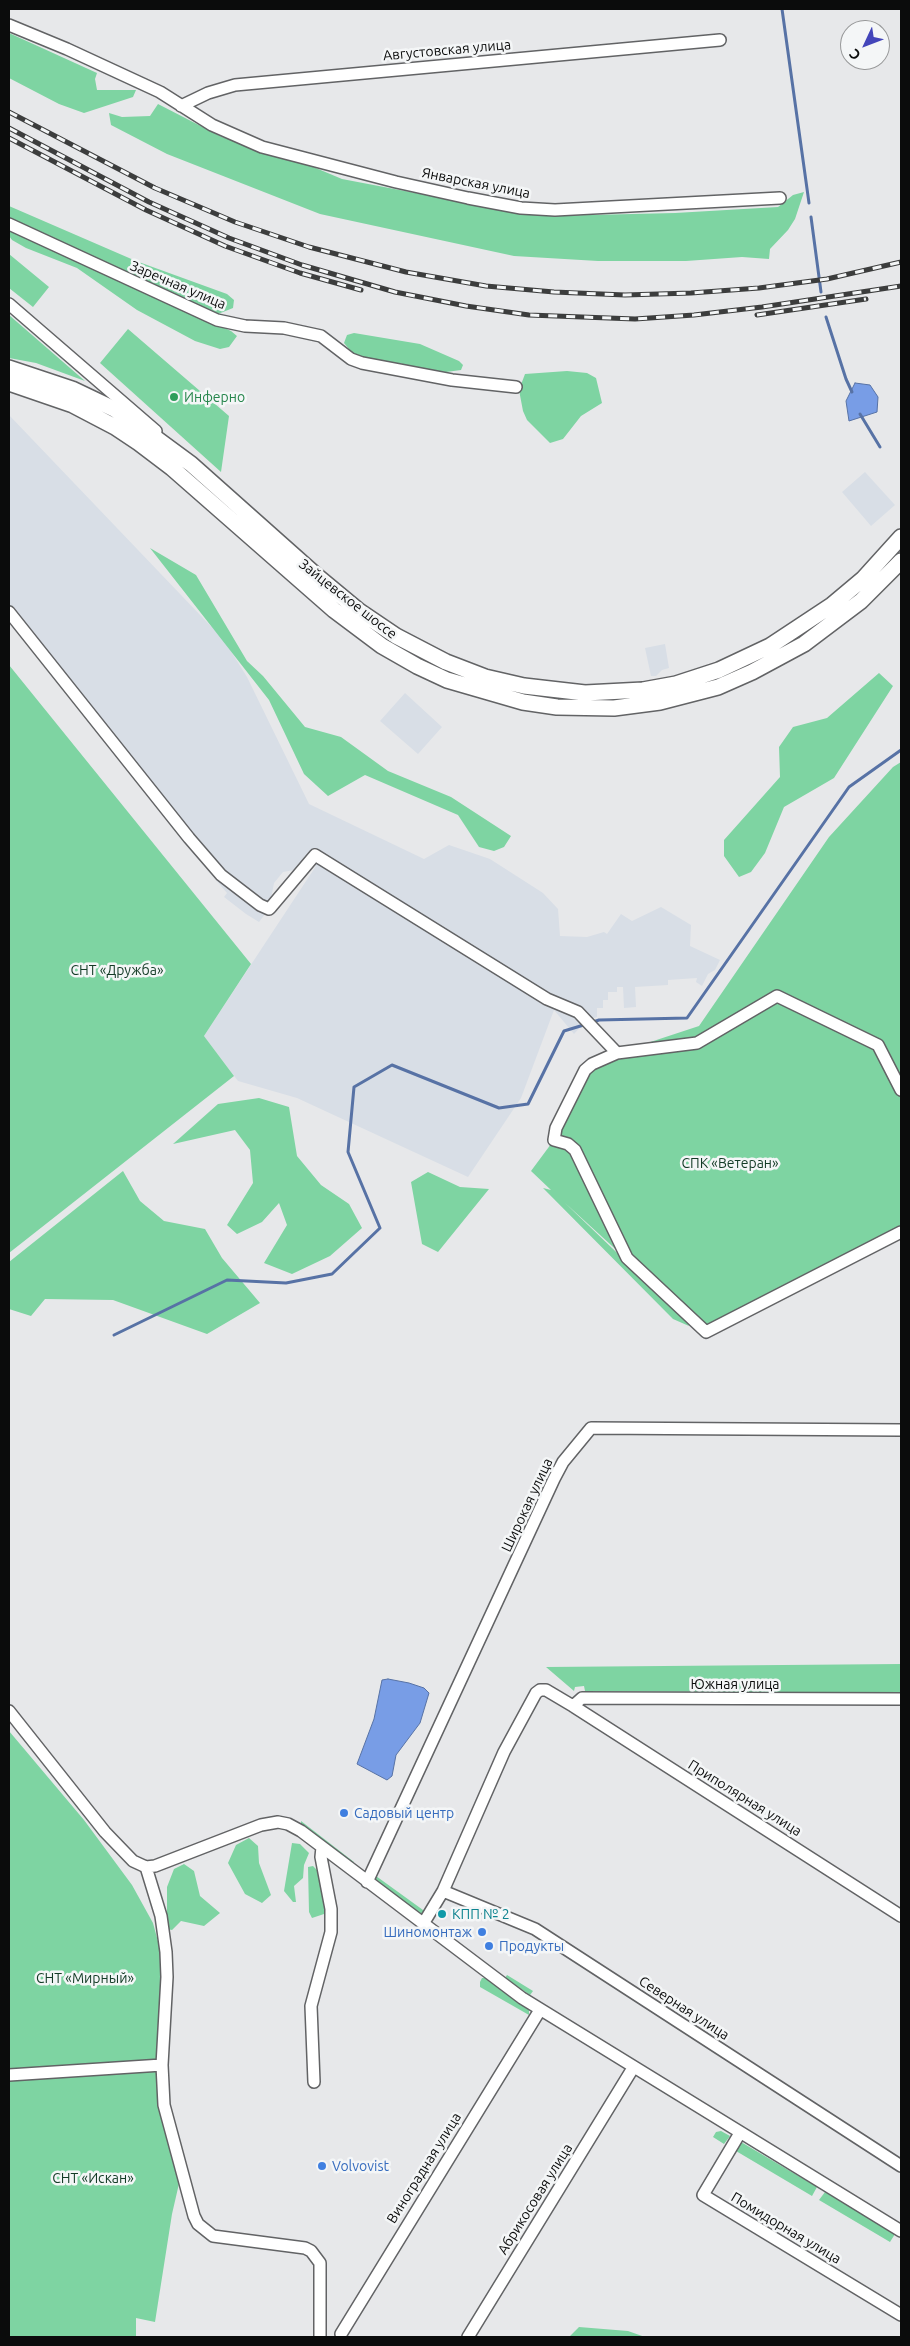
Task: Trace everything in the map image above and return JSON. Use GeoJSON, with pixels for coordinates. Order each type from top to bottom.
{"type":"FeatureCollection","features":[{"type":"Feature","properties":{"kind":"main road","name":"Зайцевское шоссе"},"geometry":{"type":"LineString","coordinates":[[9,368],[51,380],[98,401],[134,422],[192,464],[318,577],[359,611],[396,636],[446,662],[485,677],[561,691],[611,692],[661,687],[699,677],[743,660],[792,633],[832,605],[863,579],[901,537]]}},
{"type":"Feature","properties":{"kind":"main road","name":"Зайцевское шоссе"},"geometry":{"type":"LineString","coordinates":[[9,383],[73,405],[115,427],[139,443],[172,468],[334,610],[382,646],[447,680],[523,702],[557,707],[614,708],[668,700],[718,687],[804,644],[861,601],[901,561]]}},
{"type":"Feature","properties":{"kind":"street","name":"Январская улица"},"geometry":{"type":"LineString","coordinates":[[9,25],[160,92],[220,129],[269,150],[405,184],[521,208],[577,209],[780,198]]}},
{"type":"Feature","properties":{"kind":"street","name":"Августовская улица"},"geometry":{"type":"LineString","coordinates":[[181,106],[208,93],[235,84],[720,40]]}},
{"type":"Feature","properties":{"kind":"street","name":"Заречная улица"},"geometry":{"type":"LineString","coordinates":[[9,224],[217,320],[245,326],[284,328],[321,336],[351,359],[362,363],[452,380],[516,387]]}},
{"type":"Feature","properties":{"kind":"street"},"geometry":{"type":"LineString","coordinates":[[9,304],[131,408],[192,464]]}},
{"type":"Feature","properties":{"kind":"street"},"geometry":{"type":"LineString","coordinates":[[9,612],[189,838],[225,878],[260,905],[269,909],[315,856],[547,998],[578,1012],[617,1053]]}},
{"type":"Feature","properties":{"kind":"street"},"geometry":{"type":"LineString","coordinates":[[901,1090],[878,1046],[777,996],[697,1043],[617,1053],[592,1064],[586,1070],[556,1128],[554,1140],[568,1144],[576,1150],[627,1258],[706,1332],[901,1232]]}},
{"type":"Feature","properties":{"kind":"street","name":"Широкая улица"},"geometry":{"type":"LineString","coordinates":[[367,1882],[554,1479],[563,1462],[592,1428],[901,1430]]}},
{"type":"Feature","properties":{"kind":"street","name":"Приполярная улица"},"geometry":{"type":"LineString","coordinates":[[423,1924],[443,1891],[494,1774],[536,1693],[540,1690],[546,1690],[573,1706],[901,1916]]}},
{"type":"Feature","properties":{"kind":"street","name":"Южная улица"},"geometry":{"type":"LineString","coordinates":[[573,1706],[582,1698],[901,1699]]}},
{"type":"Feature","properties":{"kind":"street"},"geometry":{"type":"LineString","coordinates":[[9,1711],[118,1847],[132,1861],[146,1867],[168,1861],[240,1832],[271,1823],[288,1824],[322,1847],[538,2014],[630,2073],[740,2133],[901,2231]]}},
{"type":"Feature","properties":{"kind":"street"},"geometry":{"type":"LineString","coordinates":[[314,2082],[312,2006],[331,1932],[331,1909],[320,1857],[322,1847]]}},
{"type":"Feature","properties":{"kind":"street"},"geometry":{"type":"LineString","coordinates":[[146,1867],[161,1916],[166,1952],[167,1977],[159,2066],[164,2105],[194,2216],[198,2224],[213,2236],[305,2248],[310,2251],[320,2263],[320,2337]]}},
{"type":"Feature","properties":{"kind":"street","name":"Северная улица"},"geometry":{"type":"LineString","coordinates":[[443,1891],[535,1929],[901,2166]]}},
{"type":"Feature","properties":{"kind":"street","name":"Виноградная улица"},"geometry":{"type":"LineString","coordinates":[[341,2334],[538,2014]]}},
{"type":"Feature","properties":{"kind":"street"},"geometry":{"type":"LineString","coordinates":[[9,2075],[159,2066]]}},
{"type":"Feature","properties":{"kind":"street","name":"Абрикосовая улица"},"geometry":{"type":"LineString","coordinates":[[468,2337],[630,2073]]}},
{"type":"Feature","properties":{"kind":"street","name":"Помидорная улица"},"geometry":{"type":"LineString","coordinates":[[740,2133],[703,2195],[901,2315]]}},
{"type":"Feature","properties":{"kind":"shaded area"},"geometry":{"type":"Polygon","coordinates":[[[9,415],[224,640],[247,677],[309,804],[424,859],[449,845],[490,859],[543,893],[558,909],[560,936],[587,937],[604,932],[607,934],[621,914],[632,921],[661,907],[691,925],[690,946],[720,960],[715,970],[708,974],[702,986],[696,982],[697,978],[668,980],[668,985],[635,987],[636,1007],[624,1008],[623,987],[617,987],[617,992],[608,992],[608,1000],[603,1000],[603,1008],[597,1008],[597,1017],[587,1020],[574,1034],[554,1010],[521,1098],[468,1177],[297,1098],[238,1081],[204,1036],[316,866],[283,872],[274,883],[269,909],[259,922],[224,897],[227,893],[186,845],[9,620],[9,415]]]}},
{"type":"Feature","properties":{"kind":"shaded area"},"geometry":{"type":"Polygon","coordinates":[[[865,472],[895,505],[871,526],[842,492],[865,472]]]}},
{"type":"Feature","properties":{"kind":"shaded area"},"geometry":{"type":"Polygon","coordinates":[[[665,644],[669,668],[662,670],[656,676],[651,676],[645,648],[665,644]]]}},
{"type":"Feature","properties":{"kind":"shaded area"},"geometry":{"type":"Polygon","coordinates":[[[405,693],[442,727],[418,754],[380,721],[405,693]]]}},
{"type":"Feature","properties":{"kind":"green space"},"geometry":{"type":"Polygon","coordinates":[[[9,33],[97,73],[95,79],[97,90],[136,90],[133,97],[84,113],[59,104],[9,78],[9,33]]]}},
{"type":"Feature","properties":{"kind":"green space"},"geometry":{"type":"Polygon","coordinates":[[[158,104],[222,137],[311,166],[342,179],[494,208],[547,216],[675,213],[778,207],[793,195],[804,192],[795,219],[788,230],[770,249],[769,259],[742,257],[686,261],[598,261],[514,256],[320,214],[167,154],[111,125],[109,113],[122,117],[150,116],[158,104]]]}},
{"type":"Feature","properties":{"kind":"green space"},"geometry":{"type":"Polygon","coordinates":[[[9,206],[136,261],[227,294],[234,300],[233,308],[218,314],[9,220],[9,206]]]}},
{"type":"Feature","properties":{"kind":"green space"},"geometry":{"type":"Polygon","coordinates":[[[9,228],[231,331],[237,336],[229,347],[220,349],[195,341],[137,310],[77,268],[26,248],[12,240],[9,236],[9,228]]]}},
{"type":"Feature","properties":{"kind":"green space"},"geometry":{"type":"Polygon","coordinates":[[[9,254],[49,287],[33,307],[9,288],[9,254]]]}},
{"type":"Feature","properties":{"kind":"green space"},"geometry":{"type":"Polygon","coordinates":[[[9,315],[85,381],[36,363],[9,358],[9,315]]]}},
{"type":"Feature","properties":{"kind":"green space"},"geometry":{"type":"Polygon","coordinates":[[[128,329],[229,416],[221,472],[100,363],[128,329]]]}},
{"type":"Feature","properties":{"kind":"green space"},"geometry":{"type":"Polygon","coordinates":[[[354,333],[420,344],[459,361],[463,365],[461,370],[446,372],[416,369],[400,363],[388,363],[353,354],[344,343],[347,335],[354,333]]]}},
{"type":"Feature","properties":{"kind":"green space"},"geometry":{"type":"Polygon","coordinates":[[[567,371],[587,373],[596,378],[602,403],[581,416],[563,439],[550,443],[527,420],[523,411],[519,390],[525,374],[567,371]]]}},
{"type":"Feature","properties":{"kind":"green space"},"geometry":{"type":"Polygon","coordinates":[[[150,548],[196,575],[247,661],[263,676],[305,727],[341,737],[388,771],[451,797],[511,836],[504,847],[494,851],[479,847],[458,815],[365,775],[328,796],[304,774],[269,700],[150,548]]]}},
{"type":"Feature","properties":{"kind":"green space","name":"СНТ «Дружба»"},"geometry":{"type":"Polygon","coordinates":[[[9,665],[251,964],[204,1036],[234,1076],[9,1253],[9,665]]]}},
{"type":"Feature","properties":{"kind":"green space"},"geometry":{"type":"Polygon","coordinates":[[[879,673],[893,686],[834,778],[784,807],[765,853],[751,872],[739,877],[724,856],[724,840],[780,777],[779,747],[793,727],[827,718],[879,673]]]}},
{"type":"Feature","properties":{"kind":"green space","name":"СПК «Ветеран»"},"geometry":{"type":"Polygon","coordinates":[[[901,762],[901,1232],[706,1332],[564,1202],[684,1317],[689,1326],[673,1319],[543,1188],[551,1190],[531,1171],[554,1140],[585,1070],[617,1053],[699,1026],[829,837],[893,767],[901,762]]]}},
{"type":"Feature","properties":{"kind":"green space"},"geometry":{"type":"Polygon","coordinates":[[[259,1098],[289,1107],[297,1156],[321,1185],[349,1204],[362,1228],[330,1256],[292,1274],[264,1263],[287,1225],[279,1203],[262,1222],[237,1234],[227,1225],[253,1183],[250,1150],[235,1130],[173,1144],[218,1104],[259,1098]]]}},
{"type":"Feature","properties":{"kind":"green space"},"geometry":{"type":"Polygon","coordinates":[[[123,1171],[140,1201],[164,1221],[205,1229],[222,1258],[260,1303],[207,1334],[113,1300],[45,1299],[31,1316],[9,1309],[9,1262],[123,1171]]]}},
{"type":"Feature","properties":{"kind":"green space"},"geometry":{"type":"Polygon","coordinates":[[[428,1172],[460,1187],[489,1189],[438,1252],[422,1244],[411,1182],[428,1172]]]}},
{"type":"Feature","properties":{"kind":"green space"},"geometry":{"type":"Polygon","coordinates":[[[901,1664],[901,1693],[585,1691],[584,1686],[575,1687],[574,1691],[546,1667],[901,1664]]]}},
{"type":"Feature","properties":{"kind":"green space"},"geometry":{"type":"Polygon","coordinates":[[[9,1731],[84,1820],[132,1885],[153,1923],[160,1949],[163,1982],[157,2099],[181,2175],[172,2214],[155,2322],[136,2318],[136,2337],[9,2337],[9,1731]]]}},
{"type":"Feature","properties":{"kind":"green space"},"geometry":{"type":"Polygon","coordinates":[[[301,1821],[354,1862],[354,1863],[301,1827],[301,1821]]]}},
{"type":"Feature","properties":{"kind":"green space"},"geometry":{"type":"Polygon","coordinates":[[[249,1838],[258,1846],[259,1863],[271,1895],[262,1903],[245,1894],[228,1863],[236,1845],[249,1838]]]}},
{"type":"Feature","properties":{"kind":"green space"},"geometry":{"type":"Polygon","coordinates":[[[292,1843],[300,1844],[309,1853],[304,1865],[303,1878],[294,1886],[296,1902],[293,1902],[284,1891],[292,1843]]]}},
{"type":"Feature","properties":{"kind":"green space"},"geometry":{"type":"Polygon","coordinates":[[[184,1864],[194,1871],[200,1896],[220,1913],[204,1926],[181,1921],[172,1930],[167,1929],[167,1887],[174,1869],[184,1864]]]}},
{"type":"Feature","properties":{"kind":"green space"},"geometry":{"type":"Polygon","coordinates":[[[313,1866],[318,1871],[327,1913],[312,1918],[309,1912],[308,1867],[313,1866]]]}},
{"type":"Feature","properties":{"kind":"green space"},"geometry":{"type":"Polygon","coordinates":[[[376,1876],[423,1910],[424,1913],[421,1915],[373,1883],[376,1876]]]}},
{"type":"Feature","properties":{"kind":"green space"},"geometry":{"type":"Polygon","coordinates":[[[507,1975],[533,1991],[530,1995],[505,1978],[507,1975]]]}},
{"type":"Feature","properties":{"kind":"green space"},"geometry":{"type":"Polygon","coordinates":[[[482,1978],[486,1978],[529,2009],[529,2015],[480,1987],[482,1978]]]}},
{"type":"Feature","properties":{"kind":"green space"},"geometry":{"type":"Polygon","coordinates":[[[721,2131],[730,2136],[724,2144],[713,2137],[716,2132],[721,2131]]]}},
{"type":"Feature","properties":{"kind":"green space"},"geometry":{"type":"Polygon","coordinates":[[[741,2142],[817,2187],[812,2196],[736,2151],[741,2142]]]}},
{"type":"Feature","properties":{"kind":"green space"},"geometry":{"type":"Polygon","coordinates":[[[825,2192],[895,2234],[890,2242],[819,2200],[825,2192]]]}},
{"type":"Feature","properties":{"kind":"green space"},"geometry":{"type":"Polygon","coordinates":[[[579,2327],[628,2331],[645,2337],[569,2337],[579,2327]]]}},
{"type":"Feature","properties":{"kind":"water"},"geometry":{"type":"Polygon","coordinates":[[[855,383],[870,385],[878,397],[877,412],[849,421],[846,401],[855,383]]]}},
{"type":"Feature","properties":{"kind":"water"},"geometry":{"type":"Polygon","coordinates":[[[388,1679],[424,1688],[429,1693],[420,1723],[396,1755],[392,1776],[387,1780],[357,1764],[374,1719],[382,1680],[388,1679]]]}},
{"type":"Feature","properties":{"kind":"waterway"},"geometry":{"type":"LineString","coordinates":[[782,9],[809,203]]}},
{"type":"Feature","properties":{"kind":"waterway"},"geometry":{"type":"LineString","coordinates":[[811,217],[821,292]]}},
{"type":"Feature","properties":{"kind":"waterway"},"geometry":{"type":"LineString","coordinates":[[826,317],[852,392]]}},
{"type":"Feature","properties":{"kind":"waterway"},"geometry":{"type":"LineString","coordinates":[[860,414],[880,447]]}},
{"type":"Feature","properties":{"kind":"waterway"},"geometry":{"type":"LineString","coordinates":[[593,1022],[599,1020],[687,1018],[849,787],[901,750]]}},
{"type":"Feature","properties":{"kind":"waterway"},"geometry":{"type":"LineString","coordinates":[[114,1335],[227,1280],[286,1283],[332,1274],[380,1228],[348,1152],[354,1087],[392,1065],[499,1108],[528,1104],[564,1031],[587,1024]]}},
{"type":"Feature","properties":{"kind":"railway"},"geometry":{"type":"LineString","coordinates":[[9,112],[155,188],[235,222],[309,247],[406,272],[486,286],[554,292],[625,295],[691,293],[759,288],[827,279],[901,262]]}},
{"type":"Feature","properties":{"kind":"railway"},"geometry":{"type":"LineString","coordinates":[[9,128],[149,202],[229,238],[302,265],[395,292],[466,306],[529,315],[635,319],[694,315],[762,307],[901,286]]}},
{"type":"Feature","properties":{"kind":"railway"},"geometry":{"type":"LineString","coordinates":[[9,138],[146,210],[225,246],[300,273],[361,290]]}},
{"type":"Feature","properties":{"kind":"railway"},"geometry":{"type":"LineString","coordinates":[[757,315],[866,299]]}},
{"type":"Feature","properties":{"kind":"place","name":"Инферно"},"geometry":{"type":"Point","coordinates":[174,397]}},
{"type":"Feature","properties":{"kind":"place","name":"Садовый центр"},"geometry":{"type":"Point","coordinates":[344,1813]}},
{"type":"Feature","properties":{"kind":"place","name":"КПП № 2"},"geometry":{"type":"Point","coordinates":[442,1914]}},
{"type":"Feature","properties":{"kind":"place","name":"Шиномонтаж"},"geometry":{"type":"Point","coordinates":[482,1932]}},
{"type":"Feature","properties":{"kind":"place","name":"Продукты"},"geometry":{"type":"Point","coordinates":[489,1946]}},
{"type":"Feature","properties":{"kind":"place","name":"Volvovist"},"geometry":{"type":"Point","coordinates":[322,2166]}},
{"type":"Feature","properties":{"kind":"park label","name":"СНТ «Мирный»"},"geometry":{"type":"Point","coordinates":[85,1978]}},
{"type":"Feature","properties":{"kind":"park label","name":"СНТ «Искан»"},"geometry":{"type":"Point","coordinates":[93,2178]}}]}
